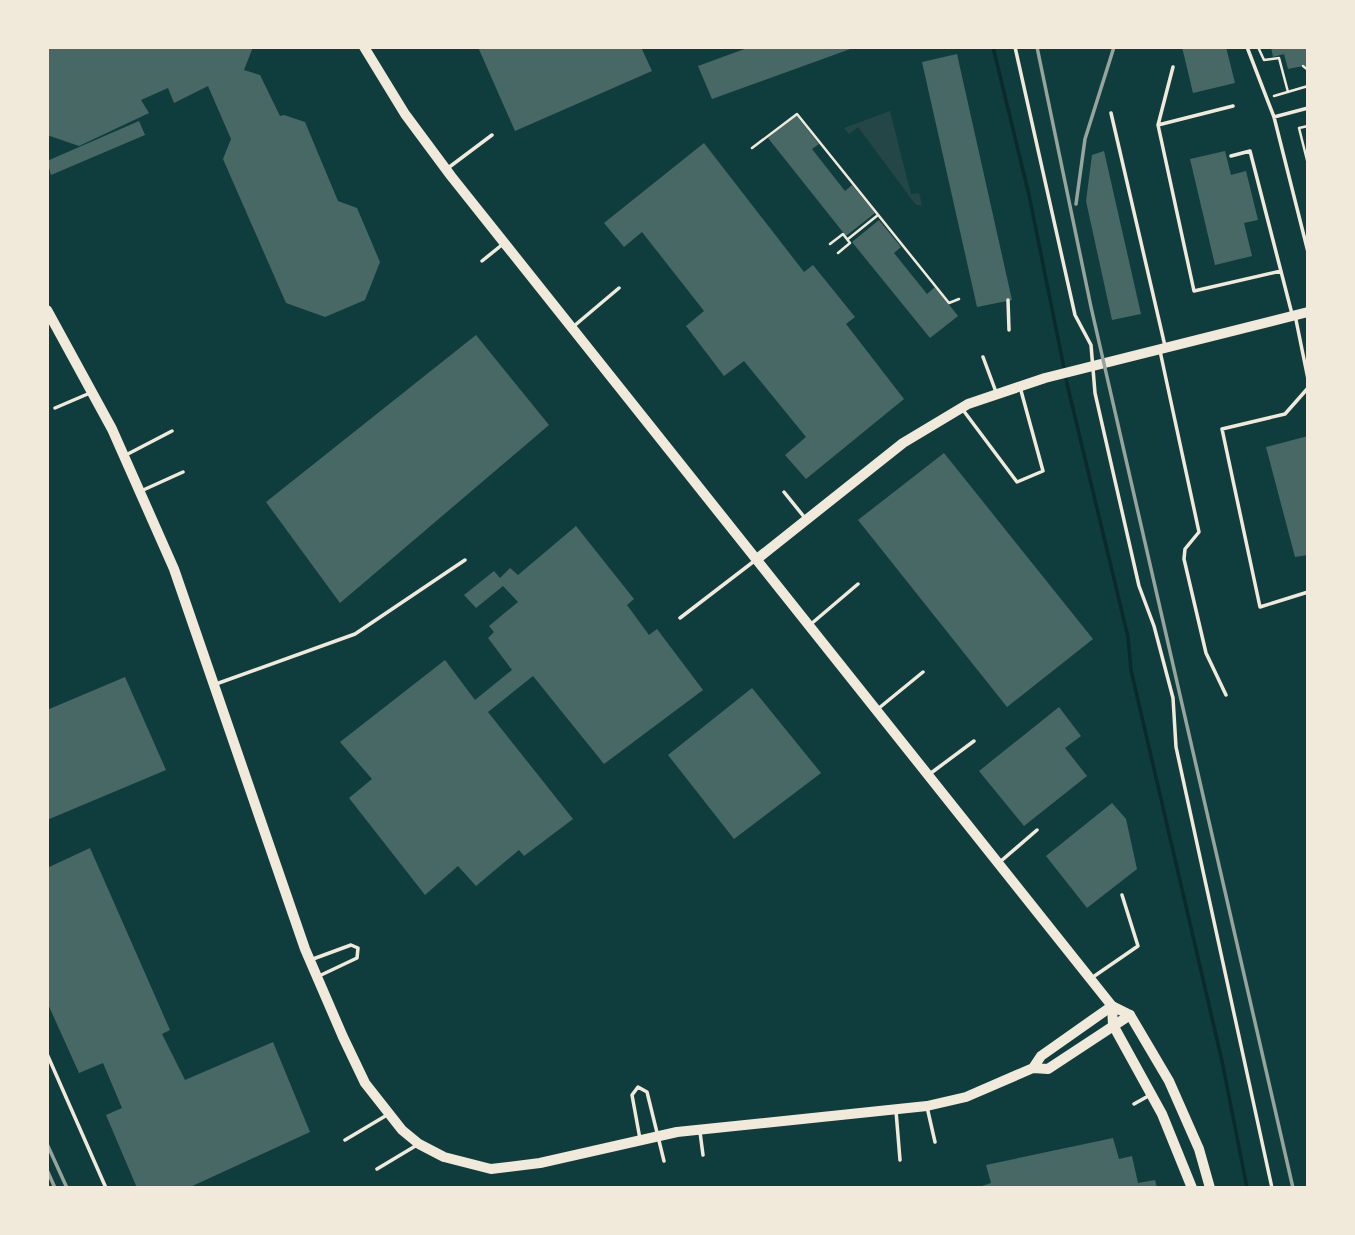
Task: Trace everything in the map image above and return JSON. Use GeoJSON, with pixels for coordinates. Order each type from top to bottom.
{"type":"FeatureCollection","features":[{"type":"Feature","properties":{"kind":"main road"},"geometry":{"type":"LineString","coordinates":[[364,47],[405,114],[504,243],[1112,1006],[1130,1015],[1181,1105],[1199,1149],[1210,1188]]}},
{"type":"Feature","properties":{"kind":"main road"},"geometry":{"type":"LineString","coordinates":[[1112,1006],[1113,1025],[1152,1094],[1192,1188]]}},
{"type":"Feature","properties":{"kind":"street"},"geometry":{"type":"LineString","coordinates":[[47,310],[124,456],[174,569],[317,977],[365,1083],[387,1115],[419,1144],[444,1157],[491,1169],[540,1163],[639,1139],[699,1129],[927,1106],[966,1097],[1033,1068],[1048,1069],[1130,1015]]}},
{"type":"Feature","properties":{"kind":"street"},"geometry":{"type":"LineString","coordinates":[[757,559],[903,443],[962,408],[1045,377],[1308,312]]}},
{"type":"Feature","properties":{"kind":"street"},"geometry":{"type":"LineString","coordinates":[[1033,1068],[1041,1056],[1112,1006]]}},
{"type":"Feature","properties":{"kind":"lane"},"geometry":{"type":"LineString","coordinates":[[1014,47],[1075,315],[1091,345],[1090,366],[1095,393],[1139,586],[1154,626],[1173,698],[1176,747],[1272,1188]]}},
{"type":"Feature","properties":{"kind":"lane"},"geometry":{"type":"LineString","coordinates":[[1247,47],[1274,117],[1308,252]]}},
{"type":"Feature","properties":{"kind":"lane"},"geometry":{"type":"LineString","coordinates":[[1173,68],[1158,125],[1194,291],[1281,271]]}},
{"type":"Feature","properties":{"kind":"lane"},"geometry":{"type":"LineString","coordinates":[[1158,125],[1233,106]]}},
{"type":"Feature","properties":{"kind":"lane"},"geometry":{"type":"LineString","coordinates":[[1274,117],[1308,108]]}},
{"type":"Feature","properties":{"kind":"lane"},"geometry":{"type":"LineString","coordinates":[[1111,113],[1163,349],[1199,532],[1185,549],[1184,559],[1206,653],[1226,695]]}},
{"type":"Feature","properties":{"kind":"lane"},"geometry":{"type":"LineString","coordinates":[[446,169],[492,135]]}},
{"type":"Feature","properties":{"kind":"lane"},"geometry":{"type":"LineString","coordinates":[[1231,156],[1250,151],[1294,315],[1308,379]]}},
{"type":"Feature","properties":{"kind":"lane"},"geometry":{"type":"LineString","coordinates":[[482,261],[504,243]]}},
{"type":"Feature","properties":{"kind":"lane"},"geometry":{"type":"LineString","coordinates":[[572,327],[619,288]]}},
{"type":"Feature","properties":{"kind":"lane"},"geometry":{"type":"LineString","coordinates":[[1009,300],[1009,330]]}},
{"type":"Feature","properties":{"kind":"lane"},"geometry":{"type":"LineString","coordinates":[[983,357],[997,394]]}},
{"type":"Feature","properties":{"kind":"lane"},"geometry":{"type":"LineString","coordinates":[[962,408],[1017,482],[1043,471],[1020,386]]}},
{"type":"Feature","properties":{"kind":"lane"},"geometry":{"type":"LineString","coordinates":[[1308,388],[1285,414],[1222,429],[1260,607],[1308,593]]}},
{"type":"Feature","properties":{"kind":"lane"},"geometry":{"type":"LineString","coordinates":[[55,408],[92,392]]}},
{"type":"Feature","properties":{"kind":"lane"},"geometry":{"type":"LineString","coordinates":[[124,456],[172,431]]}},
{"type":"Feature","properties":{"kind":"lane"},"geometry":{"type":"LineString","coordinates":[[140,492],[183,472]]}},
{"type":"Feature","properties":{"kind":"lane"},"geometry":{"type":"LineString","coordinates":[[784,492],[806,520]]}},
{"type":"Feature","properties":{"kind":"lane"},"geometry":{"type":"LineString","coordinates":[[680,618],[757,559]]}},
{"type":"Feature","properties":{"kind":"lane"},"geometry":{"type":"LineString","coordinates":[[214,685],[355,634],[465,560]]}},
{"type":"Feature","properties":{"kind":"lane"},"geometry":{"type":"LineString","coordinates":[[810,625],[858,584]]}},
{"type":"Feature","properties":{"kind":"lane"},"geometry":{"type":"LineString","coordinates":[[877,710],[923,672]]}},
{"type":"Feature","properties":{"kind":"lane"},"geometry":{"type":"LineString","coordinates":[[929,774],[974,741]]}},
{"type":"Feature","properties":{"kind":"lane"},"geometry":{"type":"LineString","coordinates":[[999,862],[1037,830]]}},
{"type":"Feature","properties":{"kind":"lane"},"geometry":{"type":"LineString","coordinates":[[1091,978],[1138,946],[1122,895]]}},
{"type":"Feature","properties":{"kind":"lane"},"geometry":{"type":"LineString","coordinates":[[310,960],[351,945],[358,948],[357,958],[317,977]]}},
{"type":"Feature","properties":{"kind":"lane"},"geometry":{"type":"LineString","coordinates":[[47,1054],[107,1188]]}},
{"type":"Feature","properties":{"kind":"lane"},"geometry":{"type":"LineString","coordinates":[[639,1139],[632,1095],[638,1087],[647,1092],[664,1161]]}},
{"type":"Feature","properties":{"kind":"lane"},"geometry":{"type":"LineString","coordinates":[[1134,1104],[1152,1094]]}},
{"type":"Feature","properties":{"kind":"lane"},"geometry":{"type":"LineString","coordinates":[[927,1106],[935,1142]]}},
{"type":"Feature","properties":{"kind":"lane"},"geometry":{"type":"LineString","coordinates":[[896,1111],[900,1160]]}},
{"type":"Feature","properties":{"kind":"lane"},"geometry":{"type":"LineString","coordinates":[[345,1140],[387,1115]]}},
{"type":"Feature","properties":{"kind":"lane"},"geometry":{"type":"LineString","coordinates":[[699,1129],[704,1155]]}},
{"type":"Feature","properties":{"kind":"lane"},"geometry":{"type":"LineString","coordinates":[[377,1169],[419,1144]]}},
{"type":"Feature","properties":{"kind":"path"},"geometry":{"type":"LineString","coordinates":[[1258,47],[1264,60],[1279,58],[1288,92]]}},
{"type":"Feature","properties":{"kind":"path"},"geometry":{"type":"LineString","coordinates":[[1303,66],[1308,70]]}},
{"type":"Feature","properties":{"kind":"path"},"geometry":{"type":"LineString","coordinates":[[1266,98],[1308,86]]}},
{"type":"Feature","properties":{"kind":"path"},"geometry":{"type":"LineString","coordinates":[[752,148],[797,114],[949,303],[960,299]]}},
{"type":"Feature","properties":{"kind":"path"},"geometry":{"type":"LineString","coordinates":[[1308,126],[1299,128],[1308,164]]}},
{"type":"Feature","properties":{"kind":"path"},"geometry":{"type":"LineString","coordinates":[[847,239],[878,215]]}},
{"type":"Feature","properties":{"kind":"path"},"geometry":{"type":"LineString","coordinates":[[830,244],[843,234],[850,243],[838,253]]}},
{"type":"Feature","properties":{"kind":"shaded area"},"geometry":{"type":"Polygon","coordinates":[[[890,111],[911,194],[919,193],[922,205],[916,205],[858,127],[849,134],[844,128],[890,111]]]}},
{"type":"Feature","properties":{"kind":"building"},"geometry":{"type":"Polygon","coordinates":[[[47,47],[253,47],[244,70],[260,75],[280,116],[305,122],[338,201],[357,208],[380,262],[365,300],[325,317],[286,303],[223,159],[231,139],[208,86],[174,103],[168,88],[141,100],[149,113],[79,146],[47,135],[47,47]]]}},
{"type":"Feature","properties":{"kind":"building"},"geometry":{"type":"Polygon","coordinates":[[[478,47],[641,47],[652,71],[515,131],[478,47]]]}},
{"type":"Feature","properties":{"kind":"building"},"geometry":{"type":"Polygon","coordinates":[[[750,47],[853,48],[712,99],[698,66],[750,47]]]}},
{"type":"Feature","properties":{"kind":"building"},"geometry":{"type":"Polygon","coordinates":[[[1182,47],[1226,47],[1235,83],[1193,93],[1182,47]]]}},
{"type":"Feature","properties":{"kind":"building"},"geometry":{"type":"Polygon","coordinates":[[[1271,47],[1308,47],[1308,65],[1288,69],[1284,54],[1273,57],[1271,47]]]}},
{"type":"Feature","properties":{"kind":"building"},"geometry":{"type":"Polygon","coordinates":[[[957,54],[1012,300],[977,307],[922,62],[957,54]]]}},
{"type":"Feature","properties":{"kind":"building"},"geometry":{"type":"Polygon","coordinates":[[[796,115],[819,144],[812,149],[845,191],[852,185],[875,213],[846,236],[768,138],[796,115]]]}},
{"type":"Feature","properties":{"kind":"building"},"geometry":{"type":"Polygon","coordinates":[[[139,121],[145,135],[51,175],[47,161],[139,121]]]}},
{"type":"Feature","properties":{"kind":"building"},"geometry":{"type":"Polygon","coordinates":[[[704,143],[804,272],[813,265],[855,317],[846,324],[904,399],[806,479],[785,455],[806,437],[744,361],[724,376],[686,326],[704,311],[642,232],[624,247],[604,223],[704,143]]]}},
{"type":"Feature","properties":{"kind":"building"},"geometry":{"type":"Polygon","coordinates":[[[1104,151],[1141,314],[1112,320],[1086,201],[1092,155],[1104,151]]]}},
{"type":"Feature","properties":{"kind":"building"},"geometry":{"type":"Polygon","coordinates":[[[1225,151],[1231,175],[1246,171],[1258,220],[1244,223],[1252,256],[1215,265],[1190,159],[1225,151]]]}},
{"type":"Feature","properties":{"kind":"building"},"geometry":{"type":"Polygon","coordinates":[[[879,220],[901,247],[894,253],[927,294],[935,287],[958,316],[930,338],[852,242],[879,220]]]}},
{"type":"Feature","properties":{"kind":"building"},"geometry":{"type":"Polygon","coordinates":[[[476,335],[549,425],[340,603],[266,502],[476,335]]]}},
{"type":"Feature","properties":{"kind":"building"},"geometry":{"type":"Polygon","coordinates":[[[1308,436],[1308,555],[1295,557],[1266,447],[1308,436]]]}},
{"type":"Feature","properties":{"kind":"building"},"geometry":{"type":"Polygon","coordinates":[[[944,453],[1093,639],[1007,707],[858,520],[944,453]]]}},
{"type":"Feature","properties":{"kind":"building"},"geometry":{"type":"Polygon","coordinates":[[[576,526],[634,599],[627,605],[649,635],[657,629],[703,690],[604,764],[533,676],[488,712],[573,819],[524,856],[519,850],[476,886],[458,866],[425,895],[349,798],[372,779],[340,742],[445,660],[475,700],[512,670],[488,638],[494,632],[489,626],[518,602],[503,586],[476,608],[464,595],[494,571],[500,578],[510,568],[518,575],[576,526]]]}},
{"type":"Feature","properties":{"kind":"building"},"geometry":{"type":"Polygon","coordinates":[[[125,677],[166,770],[47,820],[47,710],[125,677]]]}},
{"type":"Feature","properties":{"kind":"building"},"geometry":{"type":"Polygon","coordinates":[[[752,688],[821,773],[734,839],[668,755],[752,688]]]}},
{"type":"Feature","properties":{"kind":"building"},"geometry":{"type":"Polygon","coordinates":[[[1059,707],[1081,736],[1065,748],[1087,776],[1024,826],[979,771],[1059,707]]]}},
{"type":"Feature","properties":{"kind":"building"},"geometry":{"type":"Polygon","coordinates":[[[1112,803],[1126,819],[1137,869],[1087,908],[1046,856],[1112,803]]]}},
{"type":"Feature","properties":{"kind":"building"},"geometry":{"type":"Polygon","coordinates":[[[90,848],[170,1030],[162,1034],[185,1080],[273,1042],[310,1132],[188,1188],[137,1188],[106,1115],[122,1108],[103,1063],[79,1073],[47,1002],[47,868],[90,848]]]}},
{"type":"Feature","properties":{"kind":"building"},"geometry":{"type":"Polygon","coordinates":[[[1113,1138],[1119,1159],[1132,1156],[1138,1183],[1155,1180],[1157,1188],[976,1188],[991,1183],[986,1165],[1113,1138]]]}},
{"type":"Feature","properties":{"kind":"waterway"},"geometry":{"type":"LineString","coordinates":[[993,47],[1029,195],[1068,388],[1128,637],[1131,670],[1222,1061],[1247,1188]]}},
{"type":"Feature","properties":{"kind":"railway"},"geometry":{"type":"LineString","coordinates":[[1037,47],[1091,307],[1293,1188]]}},
{"type":"Feature","properties":{"kind":"railway"},"geometry":{"type":"LineString","coordinates":[[1076,204],[1085,139],[1114,47]]}},
{"type":"Feature","properties":{"kind":"railway"},"geometry":{"type":"LineString","coordinates":[[47,1144],[67,1188]]}},
{"type":"Feature","properties":{"kind":"railway"},"geometry":{"type":"LineString","coordinates":[[47,1170],[55,1188]]}}]}
